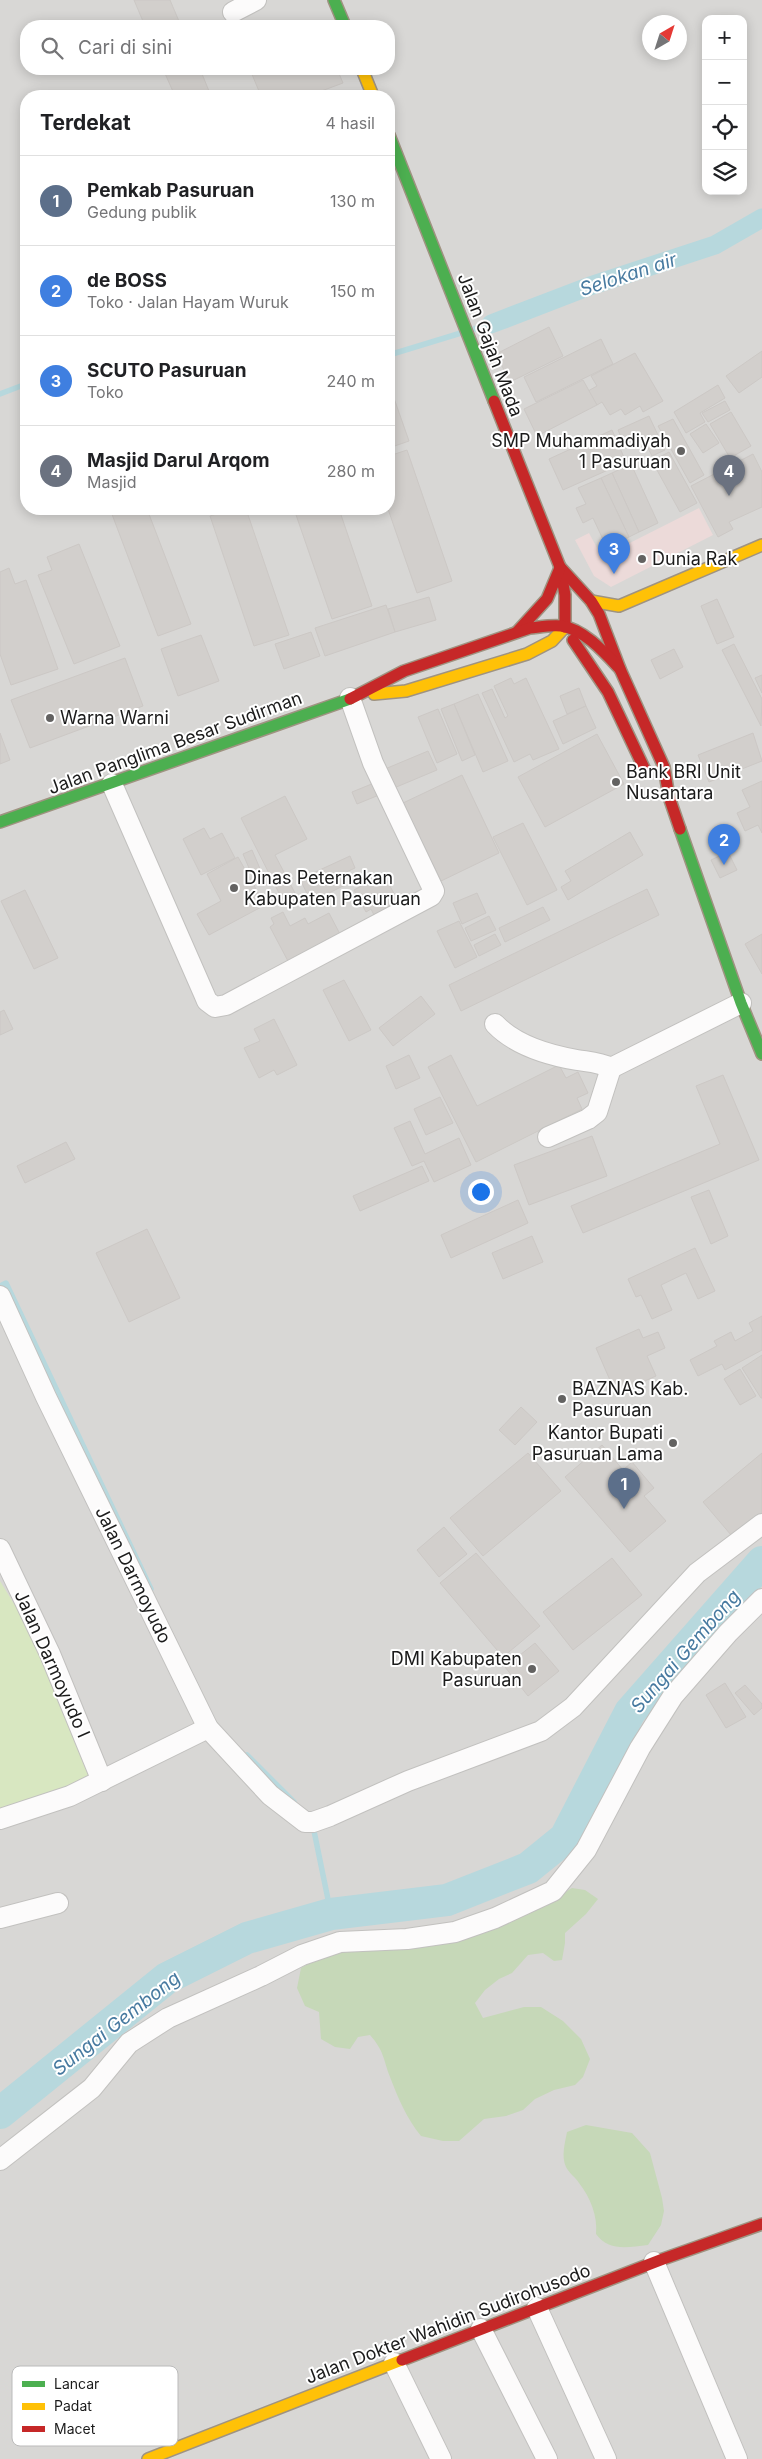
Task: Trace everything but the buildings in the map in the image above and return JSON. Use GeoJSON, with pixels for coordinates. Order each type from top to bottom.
{"type":"FeatureCollection","features":[{"type":"Feature","properties":{"kind":"main road"},"geometry":{"type":"LineString","coordinates":[[334,0],[342,20]]}},
{"type":"Feature","properties":{"kind":"main road"},"geometry":{"type":"LineString","coordinates":[[364,75],[371,90]]}},
{"type":"Feature","properties":{"kind":"main road","name":"Jalan Gajah Mada"},"geometry":{"type":"LineString","coordinates":[[395,150],[560,567]]}},
{"type":"Feature","properties":{"kind":"main road"},"geometry":{"type":"LineString","coordinates":[[527,654],[561,651],[590,643],[602,632],[610,613],[619,606],[762,545]]}},
{"type":"Feature","properties":{"kind":"main road"},"geometry":{"type":"LineString","coordinates":[[560,567],[591,601],[604,626],[620,669],[664,767],[669,797],[740,1003],[757,1031],[762,1054]]}},
{"type":"Feature","properties":{"kind":"main road"},"geometry":{"type":"LineString","coordinates":[[560,567],[565,595],[565,627],[608,692],[652,780],[669,797]]}},
{"type":"Feature","properties":{"kind":"main road"},"geometry":{"type":"LineString","coordinates":[[517,632],[547,599],[555,584],[560,567]]}},
{"type":"Feature","properties":{"kind":"main road"},"geometry":{"type":"LineString","coordinates":[[591,601],[604,605],[619,606]]}},
{"type":"Feature","properties":{"kind":"main road","name":"Jalan Panglima Besar Sudirman"},"geometry":{"type":"LineString","coordinates":[[0,822],[355,697],[404,671],[517,632],[550,626],[565,627]]}},
{"type":"Feature","properties":{"kind":"main road"},"geometry":{"type":"LineString","coordinates":[[565,627],[590,643],[620,669]]}},
{"type":"Feature","properties":{"kind":"main road","name":"Jalan Panglima Besar Sudirman"},"geometry":{"type":"LineString","coordinates":[[355,697],[406,691],[527,654],[552,641],[565,627]]}},
{"type":"Feature","properties":{"kind":"main road","name":"Jalan Dokter Wahidin Sudirohusodo"},"geometry":{"type":"LineString","coordinates":[[148,2459],[654,2262],[762,2224]]}},
{"type":"Feature","properties":{"kind":"street"},"geometry":{"type":"LineString","coordinates":[[233,12],[256,0]]}},
{"type":"Feature","properties":{"kind":"street"},"geometry":{"type":"LineString","coordinates":[[112,784],[207,1001],[216,1006],[226,1005],[431,896],[434,891],[373,763],[355,697]]}},
{"type":"Feature","properties":{"kind":"street"},"geometry":{"type":"LineString","coordinates":[[548,1137],[588,1119],[598,1112],[611,1068],[740,1003]]}},
{"type":"Feature","properties":{"kind":"street"},"geometry":{"type":"LineString","coordinates":[[495,1024],[505,1034],[523,1044],[560,1056],[600,1062],[611,1068]]}},
{"type":"Feature","properties":{"kind":"street","name":"Jalan Darmoyudo"},"geometry":{"type":"LineString","coordinates":[[0,1296],[46,1397],[208,1728],[270,1795],[293,1815],[311,1822],[408,1781],[541,1730],[555,1721],[573,1707],[697,1573],[762,1524]]}},
{"type":"Feature","properties":{"kind":"street","name":"Jalan Darmoyudo I"},"geometry":{"type":"LineString","coordinates":[[0,1549],[50,1654],[102,1781]]}},
{"type":"Feature","properties":{"kind":"street"},"geometry":{"type":"LineString","coordinates":[[0,2160],[92,2088],[129,2042],[168,2018],[261,1976],[302,1955],[332,1944],[407,1939],[455,1932],[495,1918],[553,1891],[586,1850],[640,1748],[673,1696],[728,1633],[762,1599]]}},
{"type":"Feature","properties":{"kind":"street"},"geometry":{"type":"LineString","coordinates":[[0,1819],[70,1796],[208,1728]]}},
{"type":"Feature","properties":{"kind":"street"},"geometry":{"type":"LineString","coordinates":[[0,1918],[58,1903]]}},
{"type":"Feature","properties":{"kind":"street"},"geometry":{"type":"LineString","coordinates":[[654,2262],[737,2459]]}},
{"type":"Feature","properties":{"kind":"street"},"geometry":{"type":"LineString","coordinates":[[537,2308],[606,2459]]}},
{"type":"Feature","properties":{"kind":"street"},"geometry":{"type":"LineString","coordinates":[[481,2329],[547,2459]]}},
{"type":"Feature","properties":{"kind":"street"},"geometry":{"type":"LineString","coordinates":[[394,2363],[441,2459]]}},
{"type":"Feature","properties":{"kind":"shaded area"},"geometry":{"type":"Polygon","coordinates":[[[0,0],[762,0],[762,2459],[0,2459],[0,0]]]}},
{"type":"Feature","properties":{"kind":"shaded area"},"geometry":{"type":"Polygon","coordinates":[[[699,508],[713,535],[611,587],[594,576],[575,540],[589,533],[602,557],[699,508]]]}},
{"type":"Feature","properties":{"kind":"green space"},"geometry":{"type":"Polygon","coordinates":[[[0,1581],[45,1654],[95,1775],[72,1789],[0,1808],[0,1581]]]}},
{"type":"Feature","properties":{"kind":"green space"},"geometry":{"type":"Polygon","coordinates":[[[572,1888],[585,1890],[598,1899],[586,1914],[565,1933],[562,1960],[554,1961],[543,1953],[528,1955],[512,1973],[499,1979],[485,1990],[475,2003],[483,2018],[524,2007],[541,2007],[563,2021],[581,2039],[590,2059],[583,2077],[575,2085],[554,2090],[535,2099],[523,2110],[506,2116],[484,2119],[459,2141],[443,2141],[421,2136],[416,2129],[400,2100],[381,2050],[370,2035],[358,2037],[350,2049],[335,2047],[321,2039],[319,2012],[305,2006],[297,1988],[301,1968],[325,1954],[534,1911],[572,1888]]]}},
{"type":"Feature","properties":{"kind":"green space"},"geometry":{"type":"Polygon","coordinates":[[[586,2125],[632,2133],[650,2153],[664,2211],[661,2225],[648,2245],[613,2246],[601,2240],[596,2234],[596,2220],[590,2201],[578,2181],[567,2169],[564,2158],[567,2132],[586,2125]]]}},
{"type":"Feature","properties":{"kind":"waterway","name":"Selokan air"},"geometry":{"type":"LineString","coordinates":[[491,324],[590,286],[715,245],[762,218]]}},
{"type":"Feature","properties":{"kind":"waterway"},"geometry":{"type":"LineString","coordinates":[[474,329],[491,324]]}},
{"type":"Feature","properties":{"kind":"waterway"},"geometry":{"type":"LineString","coordinates":[[395,353],[461,333]]}},
{"type":"Feature","properties":{"kind":"waterway"},"geometry":{"type":"LineString","coordinates":[[0,394],[20,386]]}},
{"type":"Feature","properties":{"kind":"waterway"},"geometry":{"type":"LineString","coordinates":[[0,1286],[6,1283],[151,1589]]}},
{"type":"Feature","properties":{"kind":"waterway","name":"Sungai Gembong"},"geometry":{"type":"LineString","coordinates":[[0,2113],[167,1978],[247,1938],[331,1914],[447,1900],[528,1868],[565,1838],[630,1712],[762,1562]]}},
{"type":"Feature","properties":{"kind":"waterway"},"geometry":{"type":"LineString","coordinates":[[247,1755],[294,1802]]}},
{"type":"Feature","properties":{"kind":"waterway"},"geometry":{"type":"LineString","coordinates":[[313,1826],[331,1914]]}},
{"type":"Feature","properties":{"kind":"traffic: fast"},"geometry":{"type":"LineString","coordinates":[[334,0],[342,20]]}},
{"type":"Feature","properties":{"kind":"traffic: fast"},"geometry":{"type":"LineString","coordinates":[[395,150],[494,401]]}},
{"type":"Feature","properties":{"kind":"traffic: fast"},"geometry":{"type":"LineString","coordinates":[[0,822],[350,699]]}},
{"type":"Feature","properties":{"kind":"traffic: fast"},"geometry":{"type":"LineString","coordinates":[[680,829],[741,1003],[762,1054]]}},
{"type":"Feature","properties":{"kind":"traffic: slow"},"geometry":{"type":"LineString","coordinates":[[364,75],[371,90]]}},
{"type":"Feature","properties":{"kind":"traffic: slow"},"geometry":{"type":"LineString","coordinates":[[591,601],[619,606],[762,545]]}},
{"type":"Feature","properties":{"kind":"traffic: slow"},"geometry":{"type":"LineString","coordinates":[[374,694],[406,691],[527,654],[552,641],[565,627]]}},
{"type":"Feature","properties":{"kind":"traffic: slow"},"geometry":{"type":"LineString","coordinates":[[148,2459],[402,2360]]}},
{"type":"Feature","properties":{"kind":"traffic: jam"},"geometry":{"type":"LineString","coordinates":[[494,401],[560,567],[565,595],[565,627]]}},
{"type":"Feature","properties":{"kind":"traffic: jam"},"geometry":{"type":"LineString","coordinates":[[560,567],[591,601],[599,614],[620,669],[664,767],[669,797],[680,829]]}},
{"type":"Feature","properties":{"kind":"traffic: jam"},"geometry":{"type":"LineString","coordinates":[[517,632],[547,599],[560,568]]}},
{"type":"Feature","properties":{"kind":"traffic: jam"},"geometry":{"type":"LineString","coordinates":[[350,699],[404,671],[530,628],[553,626],[570,628],[594,643],[620,669]]}},
{"type":"Feature","properties":{"kind":"traffic: jam"},"geometry":{"type":"LineString","coordinates":[[573,640],[608,692],[645,770]]}},
{"type":"Feature","properties":{"kind":"traffic: jam"},"geometry":{"type":"LineString","coordinates":[[402,2360],[663,2259],[762,2224]]}},
{"type":"Feature","properties":{"kind":"place","name":"SMP Muhammadiyah 1 Pasuruan"},"geometry":{"type":"Point","coordinates":[681,451]}},
{"type":"Feature","properties":{"kind":"place","name":"Masjid Darul Arqom"},"geometry":{"type":"Point","coordinates":[729,496]}},
{"type":"Feature","properties":{"kind":"place","name":"Dunia Rak"},"geometry":{"type":"Point","coordinates":[642,559]}},
{"type":"Feature","properties":{"kind":"place","name":"SCUTO Pasuruan"},"geometry":{"type":"Point","coordinates":[614,574]}},
{"type":"Feature","properties":{"kind":"place","name":"Warna Warni"},"geometry":{"type":"Point","coordinates":[50,718]}},
{"type":"Feature","properties":{"kind":"place","name":"Bank BRI Unit Nusantara"},"geometry":{"type":"Point","coordinates":[616,782]}},
{"type":"Feature","properties":{"kind":"place","name":"de BOSS"},"geometry":{"type":"Point","coordinates":[724,865]}},
{"type":"Feature","properties":{"kind":"place","name":"Dinas Peternakan Kabupaten Pasuruan"},"geometry":{"type":"Point","coordinates":[234,888]}},
{"type":"Feature","properties":{"kind":"place","name":"BAZNAS Kab. Pasuruan"},"geometry":{"type":"Point","coordinates":[562,1399]}},
{"type":"Feature","properties":{"kind":"place","name":"Kantor Bupati Pasuruan Lama"},"geometry":{"type":"Point","coordinates":[673,1443]}},
{"type":"Feature","properties":{"kind":"place","name":"Pemkab Pasuruan"},"geometry":{"type":"Point","coordinates":[624,1509]}},
{"type":"Feature","properties":{"kind":"place","name":"DMI Kabupaten Pasuruan"},"geometry":{"type":"Point","coordinates":[532,1669]}}]}
